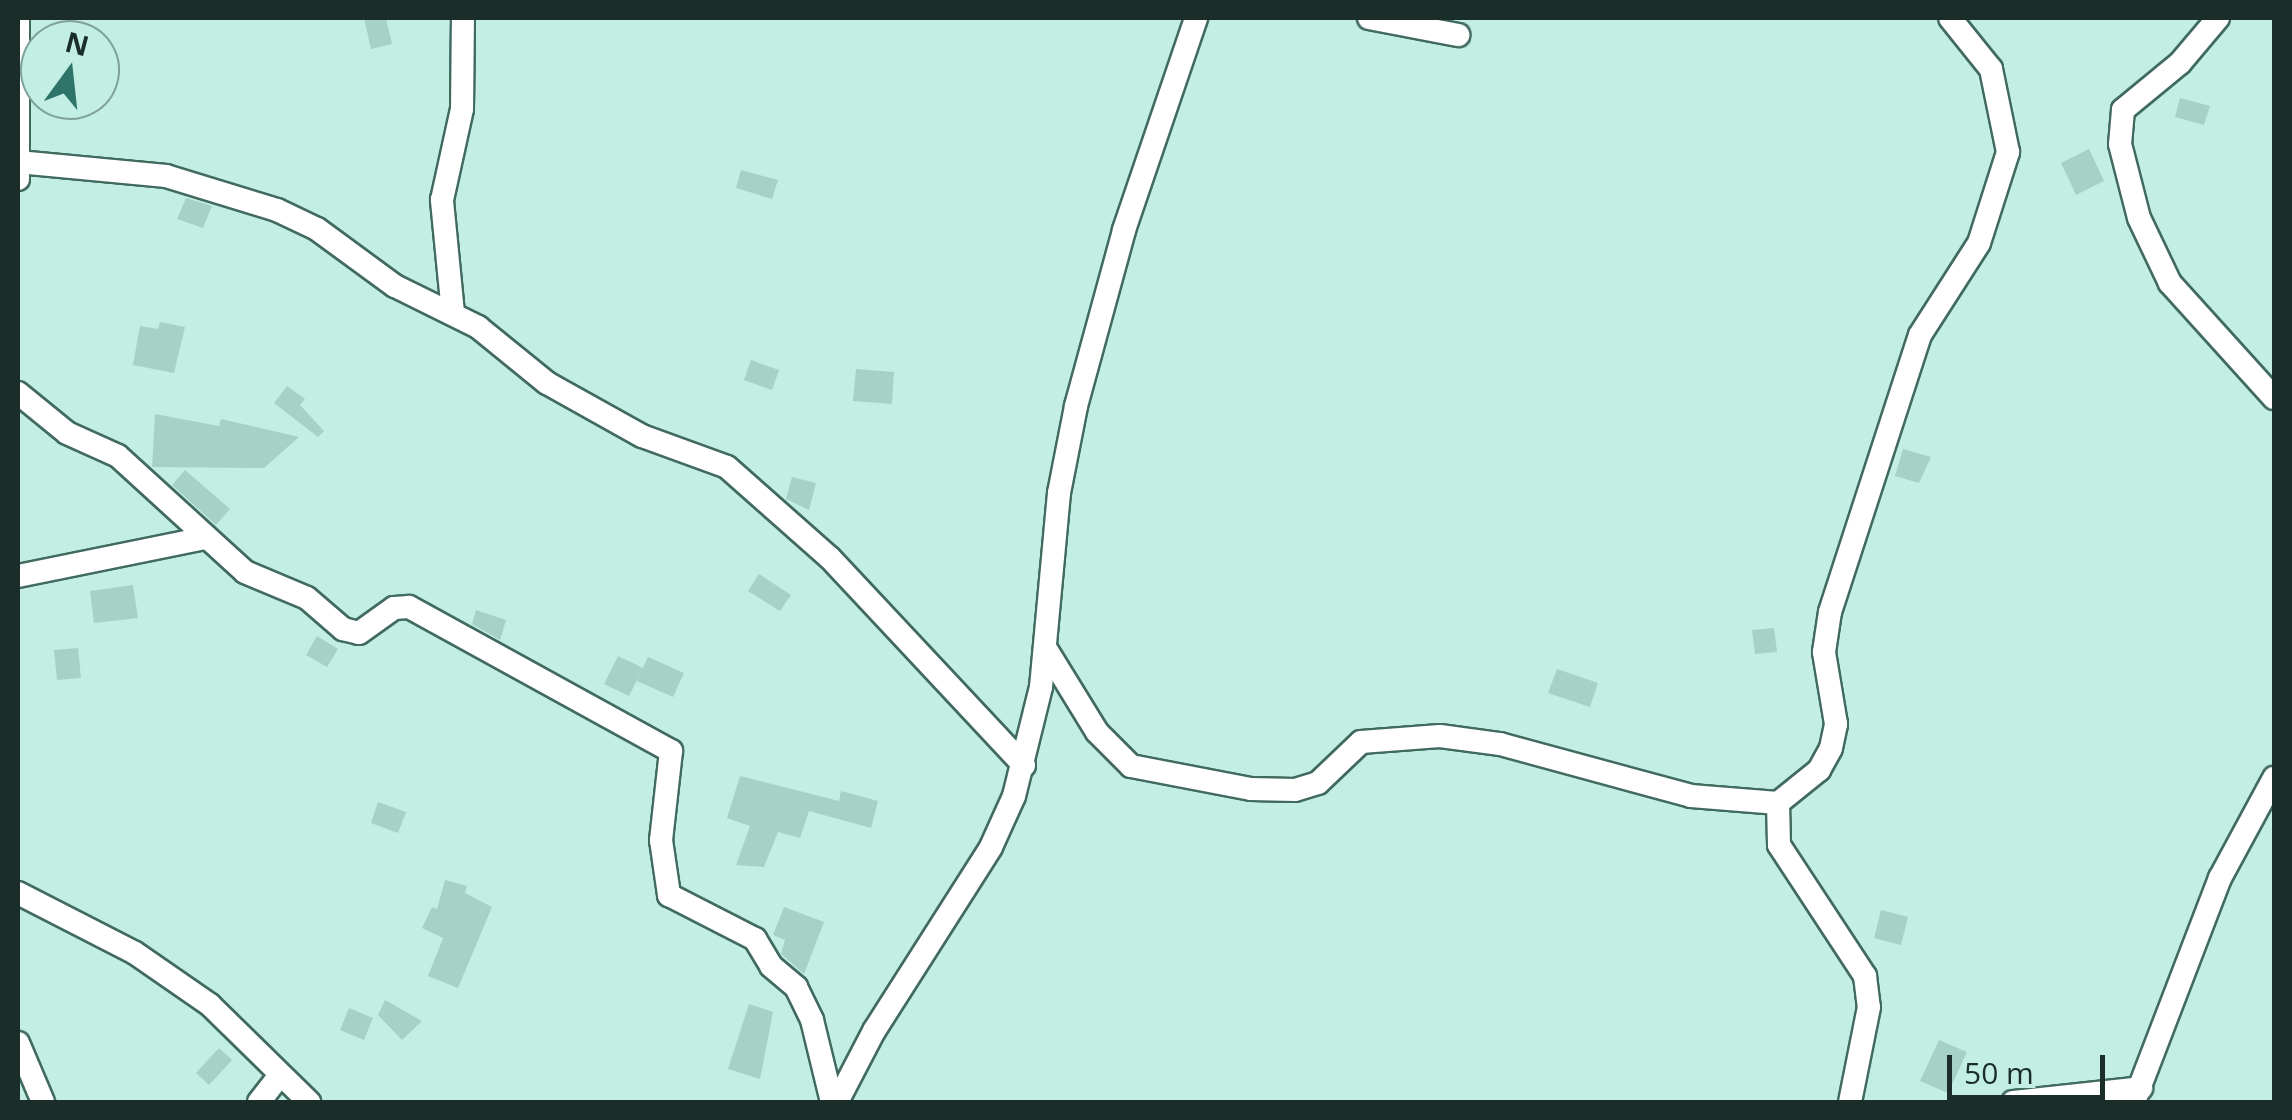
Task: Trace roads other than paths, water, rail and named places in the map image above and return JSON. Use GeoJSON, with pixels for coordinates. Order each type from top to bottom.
{"type":"FeatureCollection","features":[{"type":"Feature","properties":{"kind":"street"},"geometry":{"type":"LineString","coordinates":[[18,18],[18,168],[166,176],[226,190],[316,229],[375,274],[453,313],[547,383],[642,436],[728,467],[830,558],[1024,765]]}},
{"type":"Feature","properties":{"kind":"street"},"geometry":{"type":"LineString","coordinates":[[453,313],[442,200],[462,108],[463,18]]}},
{"type":"Feature","properties":{"kind":"street"},"geometry":{"type":"LineString","coordinates":[[835,1102],[874,1031],[992,847],[1024,765],[1046,650],[1059,493],[1076,406],[1124,230],[1196,18]]}},
{"type":"Feature","properties":{"kind":"street"},"geometry":{"type":"LineString","coordinates":[[1369,18],[1458,35]]}},
{"type":"Feature","properties":{"kind":"street"},"geometry":{"type":"LineString","coordinates":[[1046,650],[1097,732],[1131,766],[1295,790],[1318,783],[1361,742],[1440,736],[1500,744],[1690,796],[1778,803],[1819,770],[1831,748],[1836,724],[1824,652],[1830,612],[1920,334],[1979,242],[2005,166],[1991,69],[1950,18]]}},
{"type":"Feature","properties":{"kind":"street"},"geometry":{"type":"LineString","coordinates":[[2218,18],[2180,64],[2124,110],[2120,144],[2139,218],[2170,282],[2274,398]]}},
{"type":"Feature","properties":{"kind":"street"},"geometry":{"type":"LineString","coordinates":[[18,393],[67,433],[118,456],[245,572],[308,598],[350,632],[394,608],[408,607],[671,751],[674,767],[661,840],[669,895],[755,938],[771,966],[796,987],[812,1020],[835,1102]]}},
{"type":"Feature","properties":{"kind":"street"},"geometry":{"type":"LineString","coordinates":[[18,576],[205,538]]}},
{"type":"Feature","properties":{"kind":"street"},"geometry":{"type":"LineString","coordinates":[[2013,1102],[2138,1095],[2220,878],[2274,778]]}},
{"type":"Feature","properties":{"kind":"street"},"geometry":{"type":"LineString","coordinates":[[1778,803],[1779,845],[1864,976],[1870,1007],[1850,1102]]}},
{"type":"Feature","properties":{"kind":"street"},"geometry":{"type":"LineString","coordinates":[[18,893],[135,953],[210,1005],[278,1078],[309,1102]]}},
{"type":"Feature","properties":{"kind":"street"},"geometry":{"type":"LineString","coordinates":[[18,1043],[33,1097]]}},
{"type":"Feature","properties":{"kind":"street"},"geometry":{"type":"LineString","coordinates":[[260,1102],[278,1078]]}}]}
